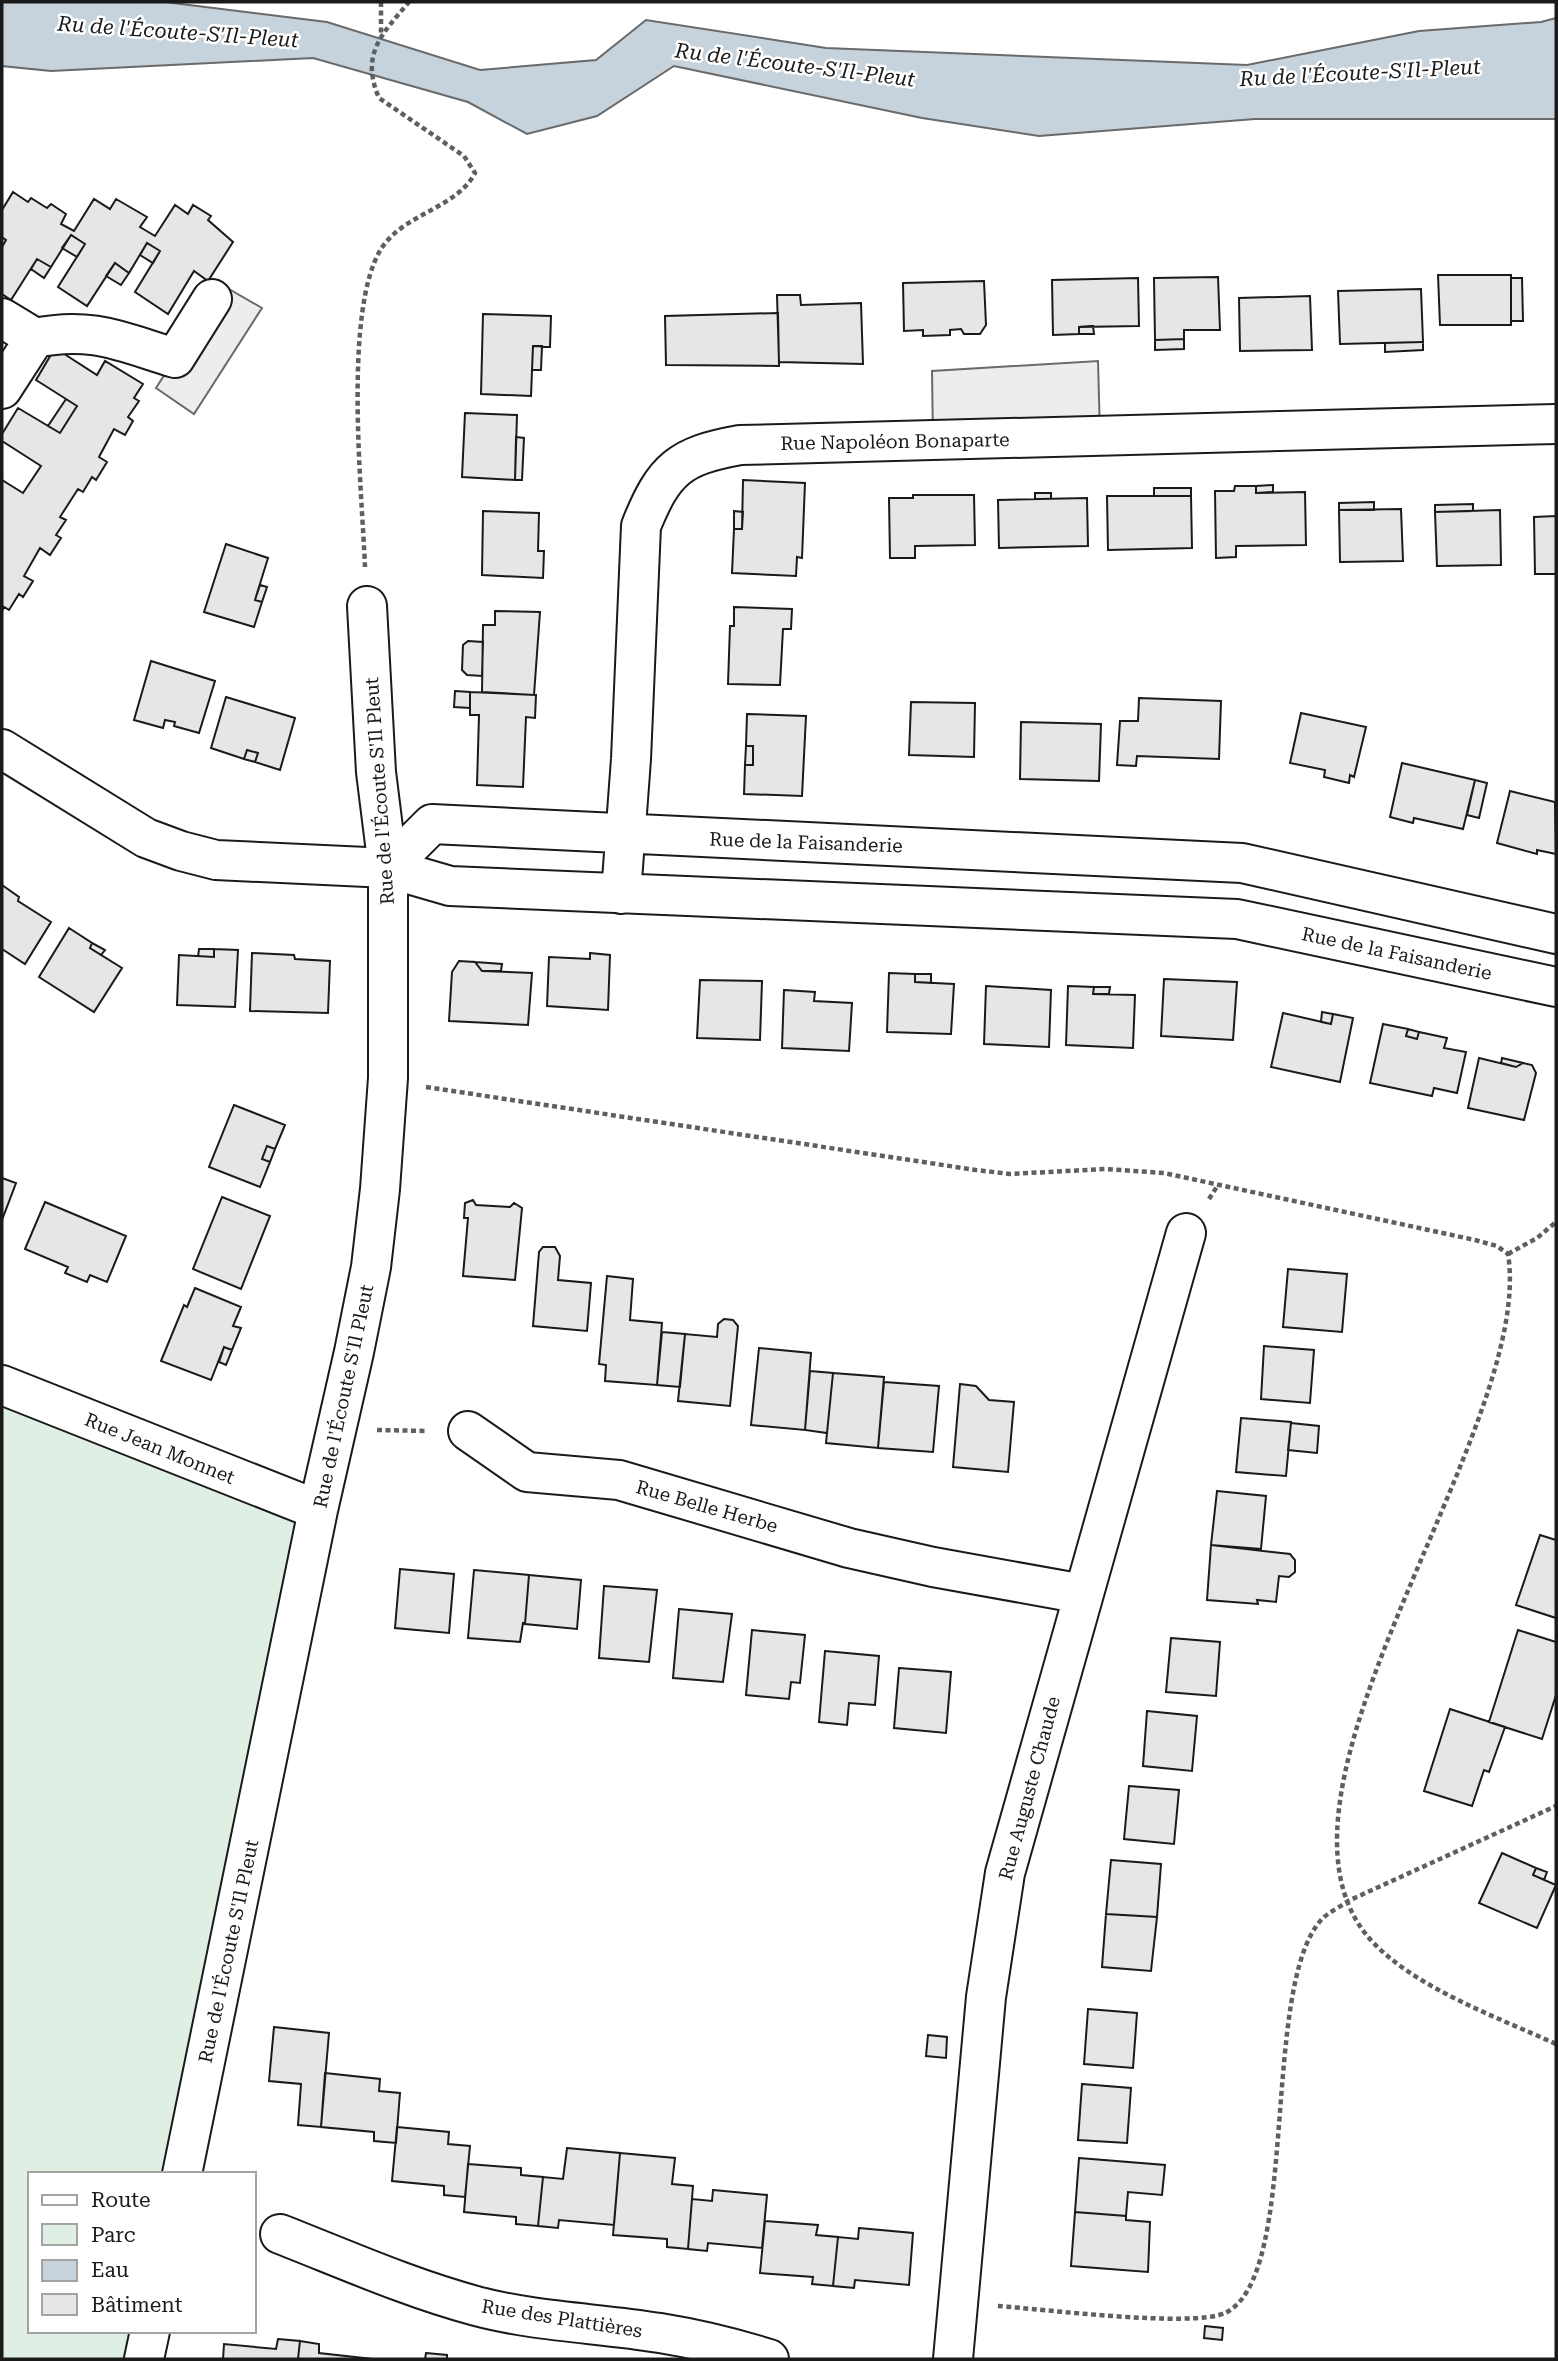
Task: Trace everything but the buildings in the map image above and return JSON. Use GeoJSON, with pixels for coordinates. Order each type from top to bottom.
{"type":"FeatureCollection","features":[{"type":"Feature","properties":{"kind":"street"},"geometry":{"type":"LineString","coordinates":[[2,389],[35,338],[65,331],[94,333],[175,358],[212,299]]}},
{"type":"Feature","properties":{"kind":"street"},"geometry":{"type":"LineString","coordinates":[[2,318],[35,338]]}},
{"type":"Feature","properties":{"kind":"street","name":"Rue Napoléon Bonaparte"},"geometry":{"type":"LineString","coordinates":[[621,894],[641,526],[653,497],[673,469],[703,452],[740,445],[1556,424]]}},
{"type":"Feature","properties":{"kind":"street","name":"Rue de l'Écoute S'Il Pleut"},"geometry":{"type":"LineString","coordinates":[[182,2172],[318,1510],[371,1266],[388,1078],[388,868],[376,772],[367,606]]}},
{"type":"Feature","properties":{"kind":"street","name":"Rue de la Faisanderie"},"geometry":{"type":"LineString","coordinates":[[2,749],[146,838],[180,851],[216,860],[388,868],[450,886],[1237,919],[1556,987]]}},
{"type":"Feature","properties":{"kind":"street","name":"Rue de la Faisanderie"},"geometry":{"type":"LineString","coordinates":[[388,868],[432,824],[1242,863],[1556,934]]}},
{"type":"Feature","properties":{"kind":"street"},"geometry":{"type":"LineString","coordinates":[[1237,919],[1242,863]]}},
{"type":"Feature","properties":{"kind":"street","name":"Rue Auguste Chaude"},"geometry":{"type":"LineString","coordinates":[[953,2359],[986,1997],[1005,1873],[1186,1233]]}},
{"type":"Feature","properties":{"kind":"street","name":"Rue Jean Monnet"},"geometry":{"type":"LineString","coordinates":[[2,1385],[318,1510]]}},
{"type":"Feature","properties":{"kind":"street","name":"Rue Belle Herbe"},"geometry":{"type":"LineString","coordinates":[[468,1431],[527,1472],[619,1480],[863,1551],[933,1567],[1083,1594]]}},
{"type":"Feature","properties":{"kind":"street","name":"Rue des Plattières"},"geometry":{"type":"LineString","coordinates":[[280,2234],[393,2278],[476,2306],[541,2318],[661,2333],[730,2347],[769,2359]]}},
{"type":"Feature","properties":{"kind":"street"},"geometry":{"type":"LineString","coordinates":[[144,2359],[150,2333]]}},
{"type":"Feature","properties":{"kind":"path"},"geometry":{"type":"LineString","coordinates":[[380,2],[381,34]]}},
{"type":"Feature","properties":{"kind":"path"},"geometry":{"type":"LineString","coordinates":[[367,606],[359,412],[362,310],[371,269],[383,246],[406,224],[467,189],[475,173],[464,156],[379,98],[373,84],[371,54],[381,34],[409,2]]}},
{"type":"Feature","properties":{"kind":"path"},"geometry":{"type":"LineString","coordinates":[[388,1078],[421,1087],[976,1170],[1010,1174],[1105,1169],[1164,1173],[1475,1240],[1497,1246],[1508,1254],[1511,1274],[1507,1313],[1494,1366],[1468,1444],[1397,1611],[1351,1751],[1338,1833],[1339,1869],[1348,1901],[1368,1937],[1425,1981],[1556,2044]]}},
{"type":"Feature","properties":{"kind":"path"},"geometry":{"type":"LineString","coordinates":[[1508,1254],[1537,1238],[1556,1222]]}},
{"type":"Feature","properties":{"kind":"path"},"geometry":{"type":"LineString","coordinates":[[337,1430],[468,1431]]}},
{"type":"Feature","properties":{"kind":"path"},"geometry":{"type":"LineString","coordinates":[[958,2303],[1187,2319],[1223,2314],[1237,2305],[1257,2266],[1267,2224],[1297,1975],[1321,1920],[1348,1901],[1556,1806]]}},
{"type":"Feature","properties":{"kind":"green space"},"geometry":{"type":"Polygon","coordinates":[[[2,1383],[318,1511],[182,2172],[28,2172],[28,2333],[150,2333],[144,2359],[2,2359],[2,1383]]]}},
{"type":"Feature","properties":{"kind":"shaded area"},"geometry":{"type":"Polygon","coordinates":[[[222,285],[262,308],[194,414],[156,388],[222,285]]]}},
{"type":"Feature","properties":{"kind":"shaded area"},"geometry":{"type":"Polygon","coordinates":[[[1098,361],[1100,435],[933,440],[932,371],[1098,361]]]}},
{"type":"Feature","properties":{"kind":"water","name":"Ru de l'Écoute-S'Il-Pleut"},"geometry":{"type":"Polygon","coordinates":[[[2,2],[165,2],[327,22],[480,70],[596,60],[646,20],[826,48],[1247,65],[1419,31],[1541,22],[1556,18],[1556,119],[1255,119],[1039,136],[922,118],[674,66],[597,116],[527,134],[468,102],[313,58],[51,71],[2,66],[2,2]]]}}]}
